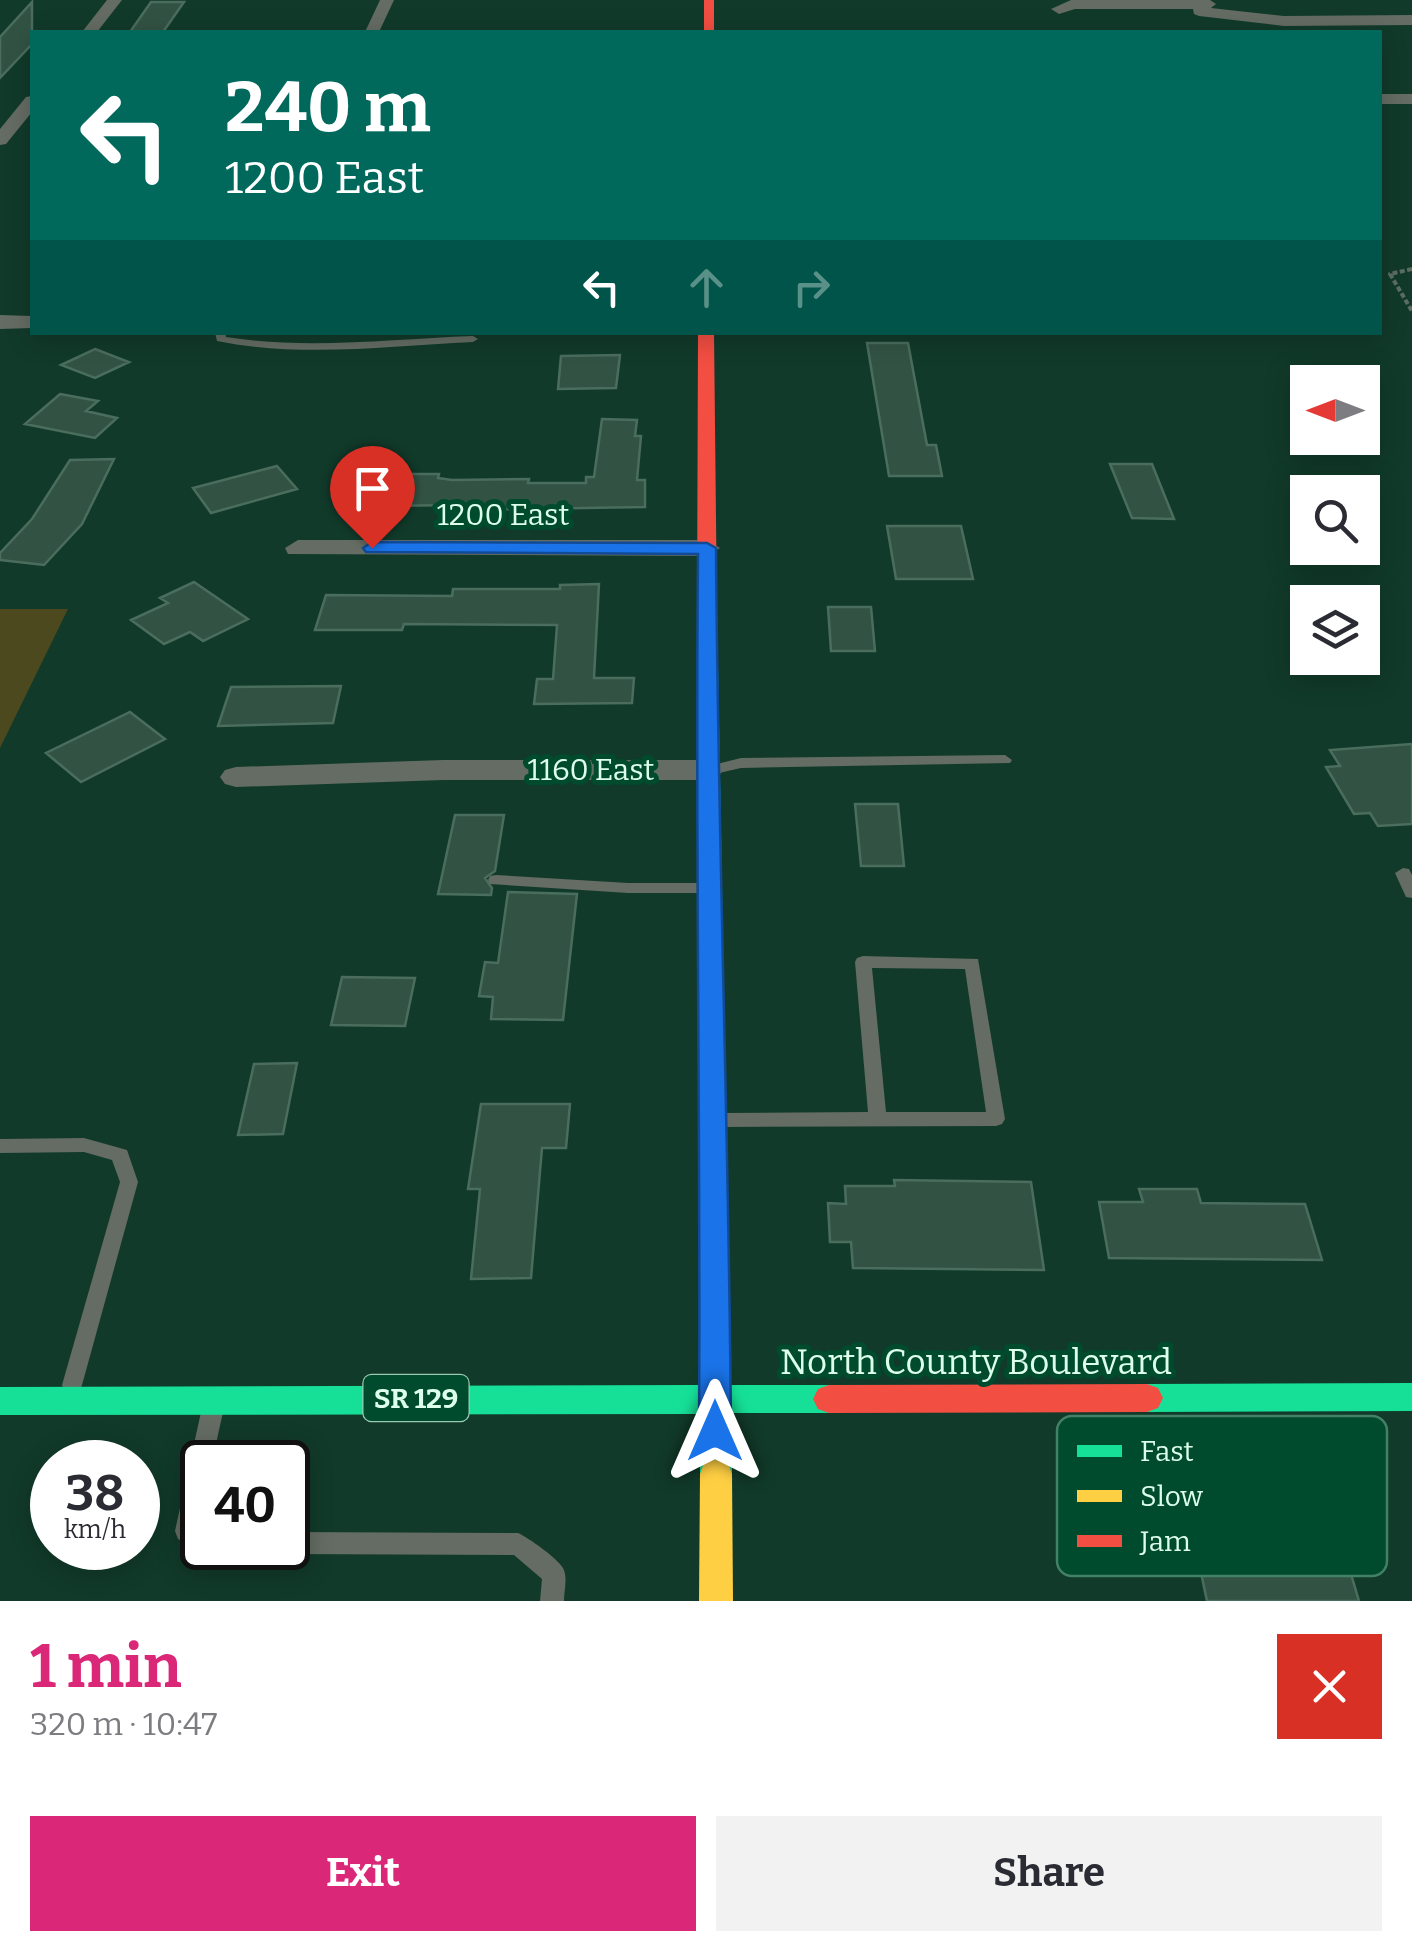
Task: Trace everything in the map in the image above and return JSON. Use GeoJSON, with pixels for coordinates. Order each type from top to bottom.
{"type":"FeatureCollection","features":[{"type":"Feature","properties":{"kind":"street"},"geometry":{"type":"LineString","coordinates":[[91,30],[116,0]]}},
{"type":"Feature","properties":{"kind":"street"},"geometry":{"type":"LineString","coordinates":[[373,30],[386,0]]}},
{"type":"Feature","properties":{"kind":"street"},"geometry":{"type":"LineString","coordinates":[[708,0],[708,30]]}},
{"type":"Feature","properties":{"kind":"street"},"geometry":{"type":"LineString","coordinates":[[1058,9],[1073,4],[1203,10],[1284,20],[1412,20]]}},
{"type":"Feature","properties":{"kind":"street"},"geometry":{"type":"LineString","coordinates":[[1382,99],[1412,99]]}},
{"type":"Feature","properties":{"kind":"street"},"geometry":{"type":"LineString","coordinates":[[0,140],[30,102]]}},
{"type":"Feature","properties":{"kind":"street"},"geometry":{"type":"LineString","coordinates":[[0,322],[30,322]]}},
{"type":"Feature","properties":{"kind":"street"},"geometry":{"type":"LineString","coordinates":[[706,335],[707,888],[715,1120],[716,1601]]}},
{"type":"Feature","properties":{"kind":"street","name":"1200 East"},"geometry":{"type":"LineString","coordinates":[[298,548],[707,548]]}},
{"type":"Feature","properties":{"kind":"street","name":"1160 East"},"geometry":{"type":"LineString","coordinates":[[236,777],[443,770],[707,770]]}},
{"type":"Feature","properties":{"kind":"street","name":"North County Boulevard"},"geometry":{"type":"LineString","coordinates":[[0,1401],[1412,1396]]}},
{"type":"Feature","properties":{"kind":"lane"},"geometry":{"type":"LineString","coordinates":[[220,335],[221,340],[249,345],[342,346],[473,339]]}},
{"type":"Feature","properties":{"kind":"lane","name":"1160 East"},"geometry":{"type":"LineString","coordinates":[[707,770],[741,763],[1005,760]]}},
{"type":"Feature","properties":{"kind":"lane"},"geometry":{"type":"LineString","coordinates":[[1403,873],[1412,893]]}},
{"type":"Feature","properties":{"kind":"lane"},"geometry":{"type":"LineString","coordinates":[[496,880],[707,888]]}},
{"type":"Feature","properties":{"kind":"lane"},"geometry":{"type":"LineString","coordinates":[[715,1120],[996,1119],[972,962],[863,962],[878,1118]]}},
{"type":"Feature","properties":{"kind":"lane"},"geometry":{"type":"LineString","coordinates":[[0,1146],[84,1146],[120,1155],[129,1182],[68,1400]]}},
{"type":"Feature","properties":{"kind":"lane"},"geometry":{"type":"LineString","coordinates":[[206,1440],[215,1400]]}},
{"type":"Feature","properties":{"kind":"lane"},"geometry":{"type":"LineString","coordinates":[[310,1544],[518,1544],[554,1574],[552,1601]]}},
{"type":"Feature","properties":{"kind":"path"},"geometry":{"type":"LineString","coordinates":[[1412,269],[1390,274],[1412,312]]}},
{"type":"Feature","properties":{"kind":"shaded area"},"geometry":{"type":"Polygon","coordinates":[[[0,609],[68,609],[0,748],[0,609]]]}},
{"type":"Feature","properties":{"kind":"building"},"geometry":{"type":"Polygon","coordinates":[[[32,2],[30,46],[0,78],[0,37],[32,2]]]}},
{"type":"Feature","properties":{"kind":"building"},"geometry":{"type":"Polygon","coordinates":[[[151,2],[184,2],[164,30],[131,30],[151,2]]]}},
{"type":"Feature","properties":{"kind":"building"},"geometry":{"type":"Polygon","coordinates":[[[867,343],[908,343],[927,445],[936,445],[942,476],[889,476],[867,343]]]}},
{"type":"Feature","properties":{"kind":"building"},"geometry":{"type":"Polygon","coordinates":[[[95,349],[129,362],[95,378],[61,365],[95,349]]]}},
{"type":"Feature","properties":{"kind":"building"},"geometry":{"type":"Polygon","coordinates":[[[620,355],[616,388],[558,389],[561,356],[620,355]]]}},
{"type":"Feature","properties":{"kind":"building"},"geometry":{"type":"Polygon","coordinates":[[[60,394],[98,401],[86,411],[117,418],[95,438],[25,424],[60,394]]]}},
{"type":"Feature","properties":{"kind":"building"},"geometry":{"type":"Polygon","coordinates":[[[602,419],[637,420],[635,436],[641,436],[637,480],[645,480],[645,507],[455,510],[456,505],[384,506],[393,474],[439,474],[438,478],[452,480],[586,483],[586,477],[594,477],[602,419]]]}},
{"type":"Feature","properties":{"kind":"building"},"geometry":{"type":"Polygon","coordinates":[[[114,459],[82,524],[44,565],[0,560],[0,553],[32,519],[70,460],[114,459]]]}},
{"type":"Feature","properties":{"kind":"building"},"geometry":{"type":"Polygon","coordinates":[[[1110,464],[1152,464],[1174,519],[1132,518],[1110,464]]]}},
{"type":"Feature","properties":{"kind":"building"},"geometry":{"type":"Polygon","coordinates":[[[277,466],[297,489],[211,513],[193,488],[277,466]]]}},
{"type":"Feature","properties":{"kind":"building"},"geometry":{"type":"Polygon","coordinates":[[[887,526],[961,526],[973,579],[896,579],[887,526]]]}},
{"type":"Feature","properties":{"kind":"building"},"geometry":{"type":"Polygon","coordinates":[[[194,582],[248,619],[203,641],[190,632],[164,644],[131,620],[168,603],[160,598],[194,582]]]}},
{"type":"Feature","properties":{"kind":"building"},"geometry":{"type":"Polygon","coordinates":[[[599,584],[594,678],[634,678],[632,703],[534,704],[537,679],[553,679],[557,625],[404,624],[402,630],[315,630],[326,595],[452,596],[453,589],[560,589],[560,585],[599,584]]]}},
{"type":"Feature","properties":{"kind":"building"},"geometry":{"type":"Polygon","coordinates":[[[828,607],[871,607],[875,651],[831,651],[828,607]]]}},
{"type":"Feature","properties":{"kind":"building"},"geometry":{"type":"Polygon","coordinates":[[[341,686],[333,723],[218,726],[231,687],[341,686]]]}},
{"type":"Feature","properties":{"kind":"building"},"geometry":{"type":"Polygon","coordinates":[[[130,712],[165,739],[81,782],[46,753],[130,712]]]}},
{"type":"Feature","properties":{"kind":"building"},"geometry":{"type":"Polygon","coordinates":[[[1412,744],[1412,824],[1378,826],[1370,813],[1354,814],[1326,767],[1340,766],[1330,750],[1412,744]]]}},
{"type":"Feature","properties":{"kind":"building"},"geometry":{"type":"Polygon","coordinates":[[[855,804],[898,804],[904,866],[861,866],[855,804]]]}},
{"type":"Feature","properties":{"kind":"building"},"geometry":{"type":"Polygon","coordinates":[[[455,815],[504,815],[495,871],[485,878],[492,888],[491,895],[438,894],[455,815]]]}},
{"type":"Feature","properties":{"kind":"building"},"geometry":{"type":"Polygon","coordinates":[[[508,892],[577,894],[563,1020],[491,1019],[493,997],[479,996],[485,962],[498,963],[508,892]]]}},
{"type":"Feature","properties":{"kind":"building"},"geometry":{"type":"Polygon","coordinates":[[[342,977],[415,978],[405,1026],[331,1025],[342,977]]]}},
{"type":"Feature","properties":{"kind":"building"},"geometry":{"type":"Polygon","coordinates":[[[297,1063],[283,1134],[238,1135],[254,1064],[297,1063]]]}},
{"type":"Feature","properties":{"kind":"building"},"geometry":{"type":"Polygon","coordinates":[[[481,1104],[570,1104],[566,1148],[542,1148],[531,1278],[471,1279],[480,1189],[468,1189],[481,1104]]]}},
{"type":"Feature","properties":{"kind":"building"},"geometry":{"type":"Polygon","coordinates":[[[894,1180],[1031,1182],[1044,1270],[853,1268],[851,1242],[830,1242],[828,1203],[846,1204],[845,1186],[895,1186],[894,1180]]]}},
{"type":"Feature","properties":{"kind":"building"},"geometry":{"type":"Polygon","coordinates":[[[1139,1189],[1197,1189],[1201,1203],[1305,1204],[1322,1260],[1109,1258],[1099,1202],[1143,1202],[1139,1189]]]}},
{"type":"Feature","properties":{"kind":"building"},"geometry":{"type":"Polygon","coordinates":[[[1202,1576],[1352,1576],[1359,1601],[1207,1601],[1202,1576]]]}},
{"type":"Feature","properties":{"kind":"traffic: fast"},"geometry":{"type":"LineString","coordinates":[[707,612],[716,1474]]}},
{"type":"Feature","properties":{"kind":"traffic: fast"},"geometry":{"type":"LineString","coordinates":[[1147,1398],[1412,1397]]}},
{"type":"Feature","properties":{"kind":"traffic: fast"},"geometry":{"type":"LineString","coordinates":[[0,1401],[829,1399]]}},
{"type":"Feature","properties":{"kind":"traffic: slow"},"geometry":{"type":"LineString","coordinates":[[716,1474],[716,1601]]}},
{"type":"Feature","properties":{"kind":"traffic: jam"},"geometry":{"type":"LineString","coordinates":[[709,0],[709,30]]}},
{"type":"Feature","properties":{"kind":"traffic: jam"},"geometry":{"type":"LineString","coordinates":[[706,335],[707,612]]}},
{"type":"Feature","properties":{"kind":"traffic: jam"},"geometry":{"type":"LineString","coordinates":[[829,1399],[1147,1398]]}},
{"type":"Feature","properties":{"kind":"route"},"geometry":{"type":"LineString","coordinates":[[372,548],[707,548],[707,888],[715,1120],[715,1431]]}}]}
